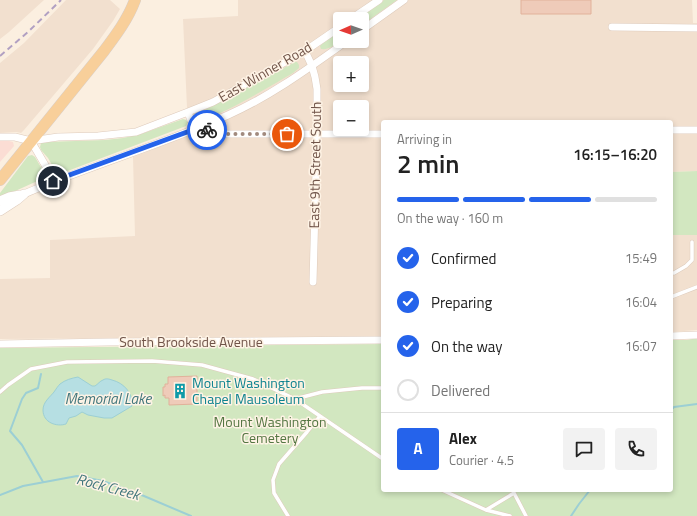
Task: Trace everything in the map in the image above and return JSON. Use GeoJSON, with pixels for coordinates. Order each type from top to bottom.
{"type":"FeatureCollection","features":[{"type":"Feature","properties":{"kind":"main road"},"geometry":{"type":"LineString","coordinates":[[0,180],[115,36],[126,20],[135,0]]}},
{"type":"Feature","properties":{"kind":"street"},"geometry":{"type":"LineString","coordinates":[[361,12],[378,0]]}},
{"type":"Feature","properties":{"kind":"street"},"geometry":{"type":"LineString","coordinates":[[369,25],[404,0]]}},
{"type":"Feature","properties":{"kind":"street"},"geometry":{"type":"LineString","coordinates":[[612,27],[697,28]]}},
{"type":"Feature","properties":{"kind":"street","name":"East Winner Road"},"geometry":{"type":"LineString","coordinates":[[31,141],[58,137],[98,136],[136,132],[213,102],[305,51],[333,32]]}},
{"type":"Feature","properties":{"kind":"street","name":"East Winner Road"},"geometry":{"type":"LineString","coordinates":[[0,201],[9,197],[24,194],[53,181],[196,129],[229,115],[259,100],[289,82],[337,48]]}},
{"type":"Feature","properties":{"kind":"street","name":"East 9th Street South"},"geometry":{"type":"LineString","coordinates":[[305,51],[312,66],[317,90],[313,282]]}},
{"type":"Feature","properties":{"kind":"street"},"geometry":{"type":"LineString","coordinates":[[188,112],[196,129],[228,134],[381,134]]}},
{"type":"Feature","properties":{"kind":"street"},"geometry":{"type":"LineString","coordinates":[[673,130],[697,130]]}},
{"type":"Feature","properties":{"kind":"street"},"geometry":{"type":"LineString","coordinates":[[0,137],[15,137],[31,141],[53,181]]}},
{"type":"Feature","properties":{"kind":"street","name":"East Winner Road"},"geometry":{"type":"LineString","coordinates":[[0,211],[24,194]]}},
{"type":"Feature","properties":{"kind":"street"},"geometry":{"type":"LineString","coordinates":[[673,336],[697,335]]}},
{"type":"Feature","properties":{"kind":"street","name":"South Brookside Avenue"},"geometry":{"type":"LineString","coordinates":[[0,344],[381,340]]}},
{"type":"Feature","properties":{"kind":"lane"},"geometry":{"type":"LineString","coordinates":[[673,274],[686,266],[692,260],[692,242]]}},
{"type":"Feature","properties":{"kind":"lane"},"geometry":{"type":"LineString","coordinates":[[673,296],[697,287]]}},
{"type":"Feature","properties":{"kind":"lane"},"geometry":{"type":"LineString","coordinates":[[0,392],[8,384],[31,369],[67,362],[152,361],[202,365],[253,379],[295,399],[381,458]]}},
{"type":"Feature","properties":{"kind":"lane"},"geometry":{"type":"LineString","coordinates":[[295,399],[322,392],[362,388],[381,388]]}},
{"type":"Feature","properties":{"kind":"lane"},"geometry":{"type":"LineString","coordinates":[[288,516],[274,493],[274,480],[279,464],[320,416]]}},
{"type":"Feature","properties":{"kind":"lane"},"geometry":{"type":"LineString","coordinates":[[446,492],[486,510],[509,516]]}},
{"type":"Feature","properties":{"kind":"lane"},"geometry":{"type":"LineString","coordinates":[[486,510],[514,492],[526,516]]}},
{"type":"Feature","properties":{"kind":"shaded area"},"geometry":{"type":"Polygon","coordinates":[[[0,0],[44,0],[0,39],[0,0]]]}},
{"type":"Feature","properties":{"kind":"shaded area"},"geometry":{"type":"Polygon","coordinates":[[[66,0],[110,0],[120,9],[93,49],[24,130],[21,133],[0,133],[0,63],[24,43],[66,0]]]}},
{"type":"Feature","properties":{"kind":"shaded area"},"geometry":{"type":"Polygon","coordinates":[[[238,0],[692,0],[693,23],[697,23],[697,171],[673,172],[673,120],[381,120],[381,336],[0,339],[0,279],[50,278],[50,240],[135,236],[133,157],[196,133],[187,108],[183,19],[238,16],[238,0]]]}},
{"type":"Feature","properties":{"kind":"shaded area"},"geometry":{"type":"Polygon","coordinates":[[[0,141],[13,142],[14,146],[0,162],[0,141]]]}},
{"type":"Feature","properties":{"kind":"shaded area"},"geometry":{"type":"Polygon","coordinates":[[[673,235],[697,235],[697,330],[673,332],[673,235]]]}},
{"type":"Feature","properties":{"kind":"green space"},"geometry":{"type":"Polygon","coordinates":[[[384,0],[397,0],[369,20],[369,12],[367,12],[384,0]]]}},
{"type":"Feature","properties":{"kind":"green space"},"geometry":{"type":"Polygon","coordinates":[[[333,36],[333,46],[321,49],[320,46],[333,36]]]}},
{"type":"Feature","properties":{"kind":"green space"},"geometry":{"type":"Polygon","coordinates":[[[295,62],[299,65],[299,68],[273,85],[216,115],[204,119],[197,119],[197,115],[199,113],[295,62]]]}},
{"type":"Feature","properties":{"kind":"green space"},"geometry":{"type":"Polygon","coordinates":[[[183,119],[188,122],[186,126],[65,172],[55,170],[40,147],[41,143],[45,142],[123,138],[141,134],[183,119]]]}},
{"type":"Feature","properties":{"kind":"green space"},"geometry":{"type":"Polygon","coordinates":[[[32,155],[35,157],[45,174],[44,178],[2,197],[0,196],[0,193],[28,156],[32,155]]]}},
{"type":"Feature","properties":{"kind":"green space"},"geometry":{"type":"Polygon","coordinates":[[[697,171],[697,235],[673,235],[673,172],[697,171]]]}},
{"type":"Feature","properties":{"kind":"green space","name":"Mount Washington Cemetery"},"geometry":{"type":"Polygon","coordinates":[[[697,338],[697,516],[0,516],[0,348],[381,344],[381,492],[673,492],[673,340],[697,338]]]}},
{"type":"Feature","properties":{"kind":"water","name":"Memorial Lake"},"geometry":{"type":"Polygon","coordinates":[[[78,377],[92,386],[95,386],[104,379],[116,381],[127,389],[131,397],[132,406],[112,418],[88,415],[82,412],[69,418],[66,424],[59,425],[51,423],[45,418],[43,407],[45,402],[60,384],[69,379],[78,377]]]}},
{"type":"Feature","properties":{"kind":"building"},"geometry":{"type":"Polygon","coordinates":[[[521,0],[591,0],[591,14],[521,14],[521,0]]]}},
{"type":"Feature","properties":{"kind":"building","name":"Mount Washington Chapel Mausoleum"},"geometry":{"type":"Polygon","coordinates":[[[197,376],[197,404],[169,405],[169,398],[165,398],[165,395],[163,396],[163,387],[165,387],[165,384],[168,384],[168,377],[197,376]]]}},
{"type":"Feature","properties":{"kind":"waterway"},"geometry":{"type":"LineString","coordinates":[[41,374],[38,388],[26,393],[22,399],[10,431],[22,445],[43,482]]}},
{"type":"Feature","properties":{"kind":"waterway","name":"Rock Creek"},"geometry":{"type":"LineString","coordinates":[[673,408],[697,404]]}},
{"type":"Feature","properties":{"kind":"waterway","name":"Rock Creek"},"geometry":{"type":"LineString","coordinates":[[0,495],[23,486],[77,476],[103,481],[144,496],[191,516]]}},
{"type":"Feature","properties":{"kind":"waterway","name":"Rock Creek"},"geometry":{"type":"LineString","coordinates":[[571,516],[588,492]]}},
{"type":"Feature","properties":{"kind":"railway"},"geometry":{"type":"LineString","coordinates":[[0,56],[28,32],[61,0]]}},
{"type":"Feature","properties":{"kind":"way so far"},"geometry":{"type":"LineString","coordinates":[[207,130],[211,132],[228,134],[287,134]]}},
{"type":"Feature","properties":{"kind":"place","name":"Mount Washington Chapel Mausoleum"},"geometry":{"type":"Point","coordinates":[180,391]}},
{"type":"Feature","properties":{"kind":"route"},"geometry":{"type":"LineString","coordinates":[[53,181],[198,128],[207,130]]}}]}
